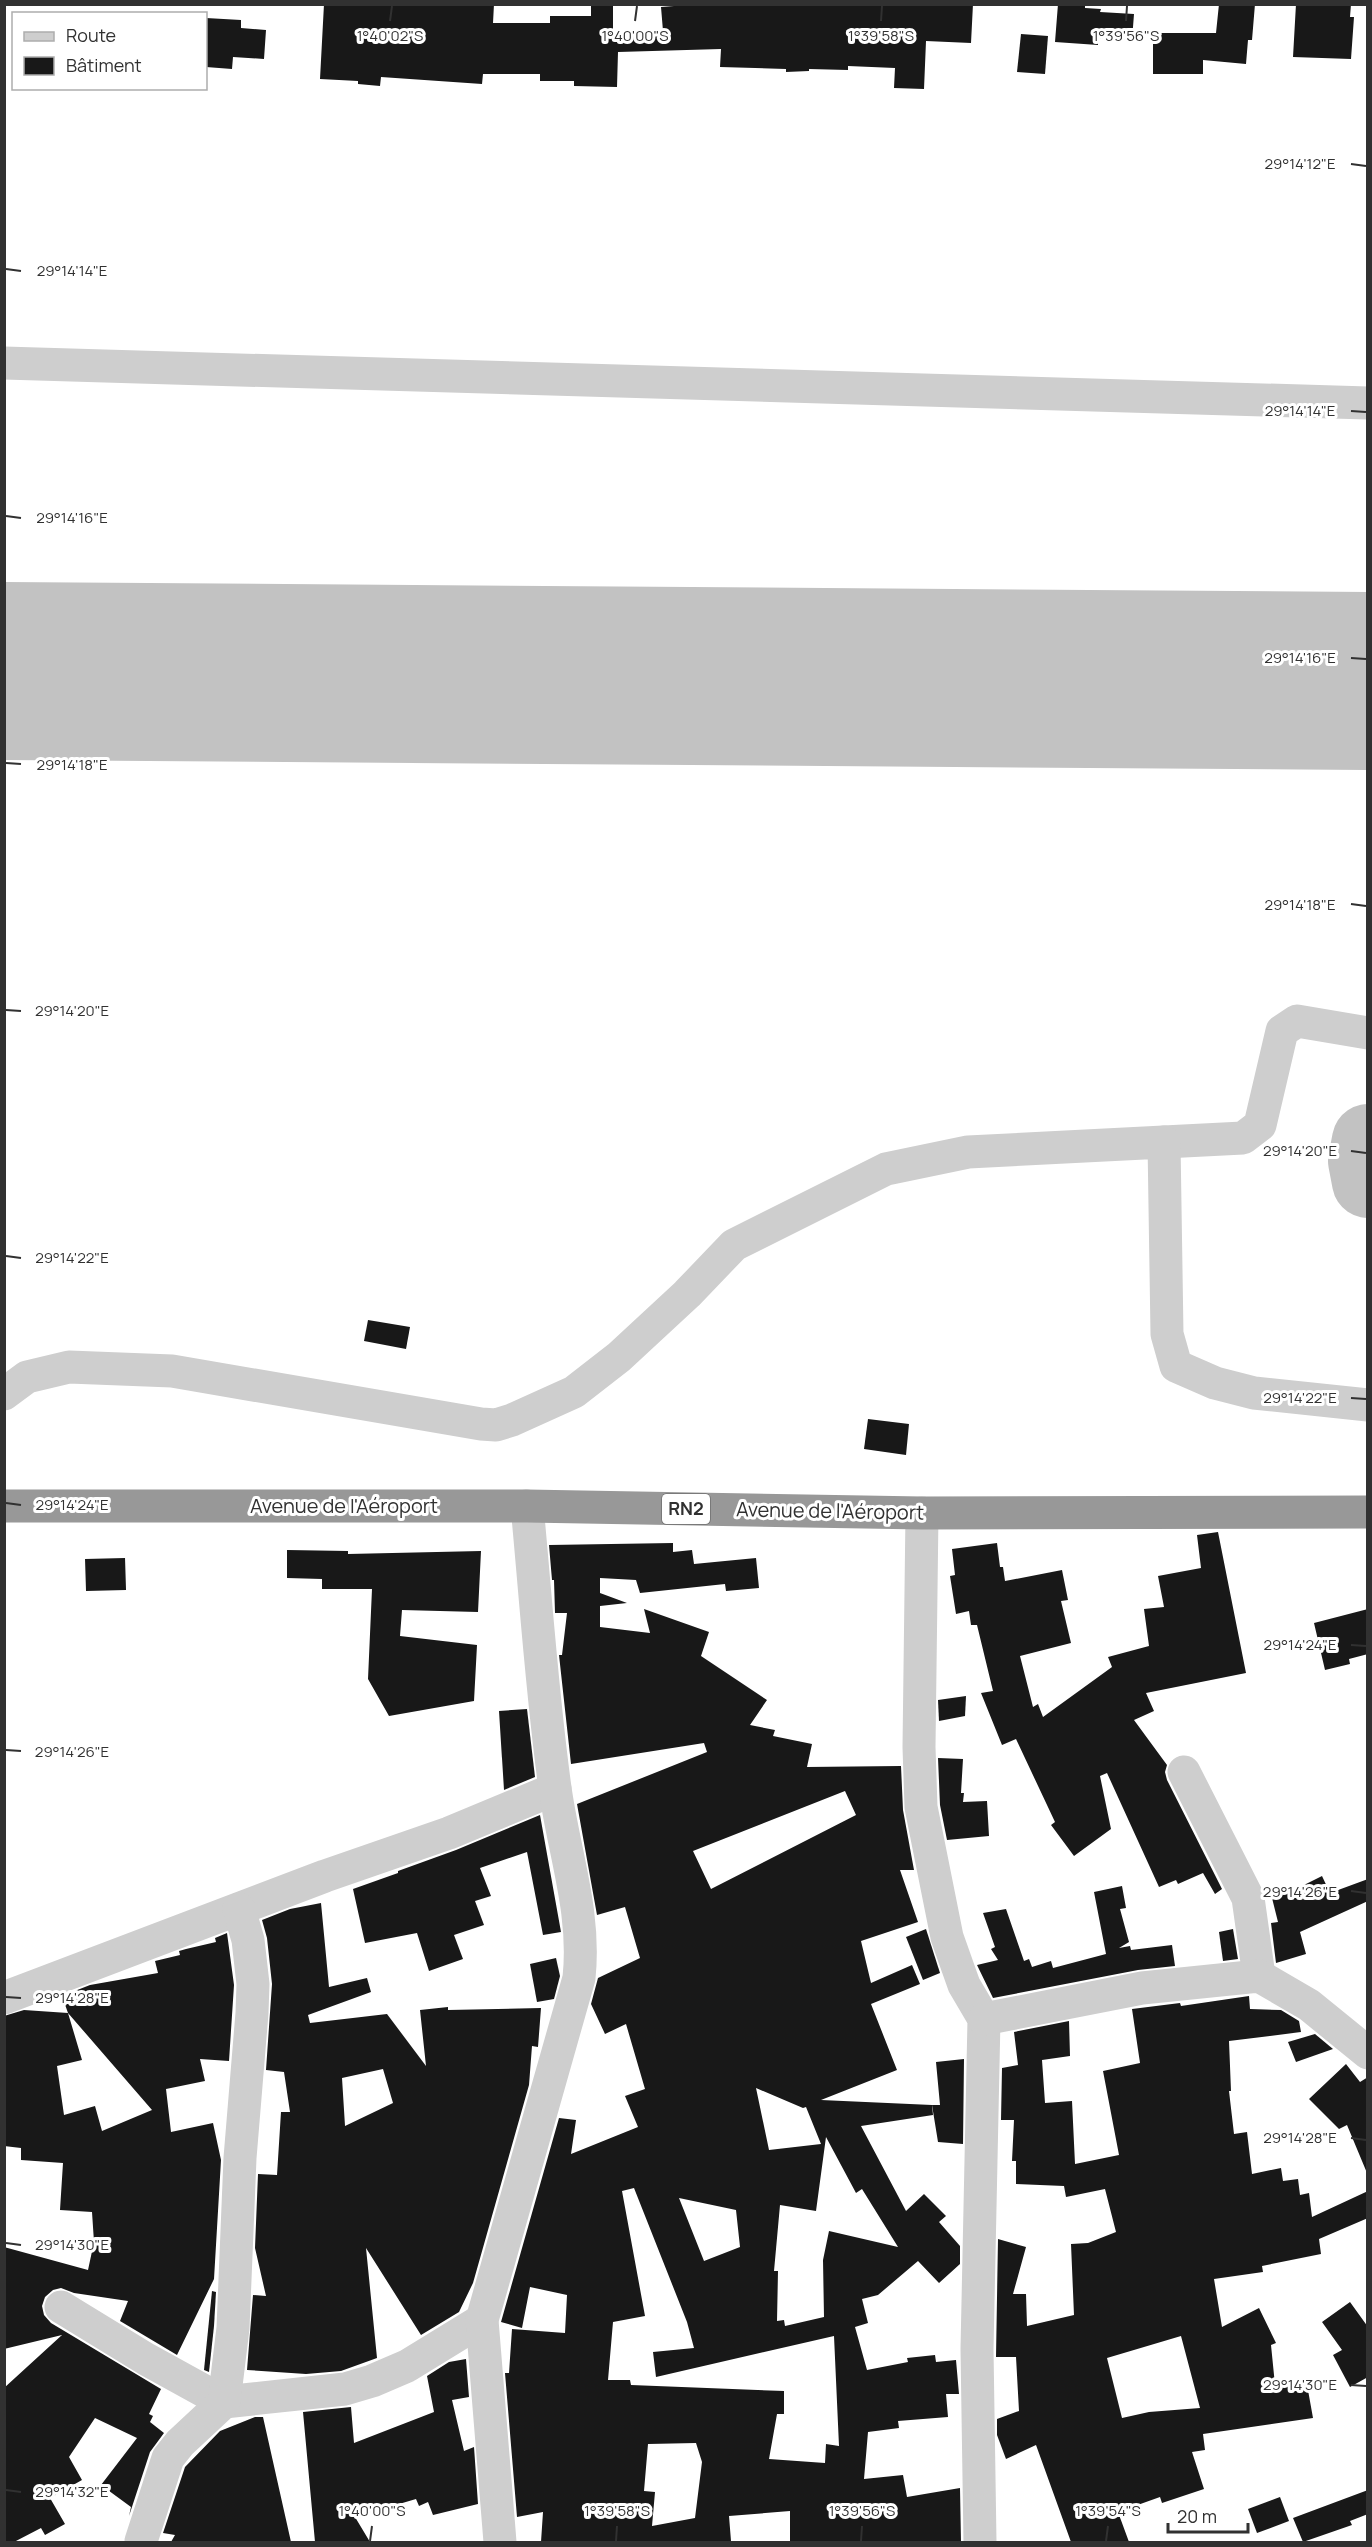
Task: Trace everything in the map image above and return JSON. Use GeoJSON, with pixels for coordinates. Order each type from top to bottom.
{"type":"FeatureCollection","features":[{"type":"Feature","properties":{"kind":"highway","name":"Avenue de l'Aéroport"},"geometry":{"type":"LineString","coordinates":[[4,1506],[527,1506],[922,1513],[1368,1512]]}},
{"type":"Feature","properties":{"kind":"street"},"geometry":{"type":"LineString","coordinates":[[4,363],[1368,403]]}},
{"type":"Feature","properties":{"kind":"street"},"geometry":{"type":"LineString","coordinates":[[4,1394],[27,1377],[69,1367],[171,1371],[496,1425],[574,1392],[619,1357],[687,1294],[734,1245],[886,1169],[968,1152],[1243,1138],[1260,1125],[1281,1031],[1297,1021],[1368,1033]]}},
{"type":"Feature","properties":{"kind":"street"},"geometry":{"type":"LineString","coordinates":[[1164,1142],[1167,1334],[1176,1366],[1215,1383],[1254,1393],[1368,1405]]}},
{"type":"Feature","properties":{"kind":"street"},"geometry":{"type":"LineString","coordinates":[[500,2542],[482,2320],[579,1978],[581,1952],[581,1926],[555,1789],[527,1506]]}},
{"type":"Feature","properties":{"kind":"street"},"geometry":{"type":"LineString","coordinates":[[922,1513],[919,1735],[921,1807],[947,1937],[964,1985],[984,2019],[981,2254],[977,2349],[980,2542]]}},
{"type":"Feature","properties":{"kind":"street"},"geometry":{"type":"LineString","coordinates":[[1184,1772],[1248,1898],[1259,1976]]}},
{"type":"Feature","properties":{"kind":"street"},"geometry":{"type":"LineString","coordinates":[[4,1998],[449,1833],[555,1789]]}},
{"type":"Feature","properties":{"kind":"street"},"geometry":{"type":"LineString","coordinates":[[141,2541],[168,2458],[180,2443],[224,2402],[233,2328],[240,2158],[253,1994],[248,1940],[239,1909]]}},
{"type":"Feature","properties":{"kind":"street"},"geometry":{"type":"LineString","coordinates":[[984,2019],[1142,1988],[1259,1976],[1309,2005],[1368,2053]]}},
{"type":"Feature","properties":{"kind":"street"},"geometry":{"type":"LineString","coordinates":[[61,2307],[146,2359],[224,2402],[345,2389],[372,2381],[407,2366],[482,2320]]}},
{"type":"Feature","properties":{"kind":"building"},"geometry":{"type":"Polygon","coordinates":[[[324,4],[494,4],[493,23],[550,23],[550,16],[591,16],[591,4],[613,4],[613,31],[663,31],[661,7],[700,4],[973,4],[971,43],[926,41],[924,89],[894,88],[895,68],[848,66],[848,70],[809,69],[809,71],[786,72],[786,69],[720,67],[721,49],[618,52],[617,87],[574,86],[574,81],[540,81],[540,74],[483,74],[482,84],[381,77],[380,86],[358,84],[358,81],[320,79],[324,4]]]}},
{"type":"Feature","properties":{"kind":"building"},"geometry":{"type":"Polygon","coordinates":[[[1058,4],[1085,4],[1085,8],[1101,9],[1100,12],[1134,14],[1132,40],[1098,38],[1098,45],[1055,42],[1058,4]]]}},
{"type":"Feature","properties":{"kind":"building"},"geometry":{"type":"Polygon","coordinates":[[[1219,4],[1255,4],[1252,40],[1248,40],[1246,64],[1203,60],[1203,74],[1153,74],[1153,33],[1216,33],[1219,4]]]}},
{"type":"Feature","properties":{"kind":"building"},"geometry":{"type":"Polygon","coordinates":[[[1296,4],[1351,4],[1350,17],[1354,17],[1351,59],[1293,57],[1296,4]]]}},
{"type":"Feature","properties":{"kind":"building"},"geometry":{"type":"Polygon","coordinates":[[[207,18],[241,20],[241,28],[266,30],[264,59],[233,57],[232,69],[207,67],[207,18]]]}},
{"type":"Feature","properties":{"kind":"building"},"geometry":{"type":"Polygon","coordinates":[[[1021,34],[1048,36],[1045,74],[1017,72],[1021,34]]]}},
{"type":"Feature","properties":{"kind":"building"},"geometry":{"type":"Polygon","coordinates":[[[368,1320],[410,1327],[406,1349],[364,1341],[368,1320]]]}},
{"type":"Feature","properties":{"kind":"building"},"geometry":{"type":"Polygon","coordinates":[[[868,1419],[909,1424],[906,1455],[864,1449],[868,1419]]]}},
{"type":"Feature","properties":{"kind":"building"},"geometry":{"type":"Polygon","coordinates":[[[1218,1532],[1246,1673],[1146,1693],[1154,1711],[1134,1720],[1167,1765],[1165,1772],[1167,1780],[1222,1889],[1215,1894],[1203,1873],[1178,1884],[1176,1880],[1159,1887],[1107,1773],[1100,1776],[1111,1829],[1074,1856],[1051,1825],[1055,1822],[1016,1739],[1002,1745],[981,1693],[993,1691],[977,1625],[971,1625],[969,1611],[956,1614],[950,1576],[955,1575],[952,1549],[997,1543],[1000,1567],[1003,1567],[1005,1581],[1062,1570],[1068,1600],[1061,1601],[1071,1643],[1020,1656],[1033,1707],[1038,1704],[1043,1717],[1112,1667],[1108,1657],[1149,1646],[1144,1609],[1164,1607],[1158,1576],[1201,1568],[1197,1535],[1218,1532]]]}},
{"type":"Feature","properties":{"kind":"building"},"geometry":{"type":"Polygon","coordinates":[[[673,1543],[673,1552],[692,1550],[694,1564],[756,1558],[759,1588],[726,1591],[725,1584],[640,1593],[636,1580],[600,1578],[600,1593],[627,1603],[600,1606],[600,1627],[650,1633],[644,1609],[709,1632],[701,1656],[767,1700],[750,1725],[775,1730],[773,1736],[812,1744],[807,1767],[901,1766],[903,1810],[914,1870],[900,1870],[918,1922],[861,1941],[871,1983],[912,1965],[920,1984],[871,2004],[897,2070],[821,2100],[932,2105],[933,2115],[861,2126],[906,2211],[924,2194],[946,2216],[939,2222],[960,2246],[960,2264],[939,2283],[918,2261],[878,2295],[862,2299],[868,2323],[855,2327],[867,2370],[908,2362],[907,2358],[935,2355],[936,2362],[956,2360],[959,2394],[946,2394],[948,2417],[898,2421],[899,2428],[868,2432],[864,2479],[903,2475],[907,2497],[960,2488],[961,2542],[790,2542],[790,2511],[729,2516],[731,2541],[541,2542],[543,2512],[517,2517],[505,2373],[509,2373],[512,2329],[565,2333],[567,2295],[530,2287],[522,2328],[501,2322],[559,2118],[576,2120],[571,2154],[638,2127],[625,2096],[645,2089],[626,2024],[605,2034],[591,2004],[598,1978],[640,1958],[625,1907],[597,1915],[577,1804],[707,1752],[704,1743],[571,1764],[559,1655],[562,1655],[567,1613],[555,1613],[554,1580],[552,1580],[549,1545],[673,1543]],[[845,1791],[693,1851],[711,1889],[856,1815],[845,1791]],[[756,2088],[769,2150],[821,2144],[806,2107],[803,2108],[756,2088]],[[826,2137],[816,2211],[780,2205],[774,2271],[778,2271],[777,2321],[784,2320],[785,2326],[824,2317],[823,2260],[829,2231],[898,2247],[862,2189],[856,2193],[826,2137]],[[634,2188],[622,2191],[645,2316],[613,2322],[608,2380],[630,2380],[631,2385],[784,2391],[784,2414],[777,2414],[769,2459],[825,2463],[826,2444],[839,2446],[834,2336],[656,2377],[653,2352],[694,2348],[687,2322],[634,2188]],[[679,2198],[704,2261],[740,2247],[736,2210],[679,2198]],[[696,2443],[648,2444],[644,2491],[655,2492],[652,2526],[695,2518],[702,2462],[696,2443]]]}},
{"type":"Feature","properties":{"kind":"building"},"geometry":{"type":"Polygon","coordinates":[[[287,1550],[348,1551],[348,1554],[481,1551],[478,1612],[402,1610],[400,1636],[477,1645],[474,1701],[389,1716],[368,1679],[372,1589],[322,1589],[322,1579],[287,1578],[287,1550]]]}},
{"type":"Feature","properties":{"kind":"building"},"geometry":{"type":"Polygon","coordinates":[[[125,1558],[126,1590],[86,1591],[85,1559],[125,1558]]]}},
{"type":"Feature","properties":{"kind":"building"},"geometry":{"type":"Polygon","coordinates":[[[1368,1609],[1368,1654],[1349,1659],[1350,1664],[1325,1670],[1314,1623],[1368,1609]]]}},
{"type":"Feature","properties":{"kind":"building"},"geometry":{"type":"Polygon","coordinates":[[[966,1696],[965,1716],[939,1721],[938,1700],[966,1696]]]}},
{"type":"Feature","properties":{"kind":"building"},"geometry":{"type":"Polygon","coordinates":[[[527,1709],[535,1777],[504,1790],[499,1711],[527,1709]]]}},
{"type":"Feature","properties":{"kind":"building"},"geometry":{"type":"Polygon","coordinates":[[[938,1758],[963,1759],[961,1793],[964,1793],[963,1802],[987,1801],[989,1836],[947,1840],[940,1805],[938,1758]]]}},
{"type":"Feature","properties":{"kind":"building"},"geometry":{"type":"Polygon","coordinates":[[[540,1815],[561,1932],[543,1935],[527,1852],[480,1868],[491,1896],[475,1901],[484,1925],[454,1935],[463,1959],[429,1971],[417,1933],[365,1943],[353,1889],[540,1815]]]}},
{"type":"Feature","properties":{"kind":"building"},"geometry":{"type":"Polygon","coordinates":[[[1322,1876],[1330,1893],[1368,1879],[1368,1901],[1300,1932],[1306,1954],[1276,1963],[1271,1923],[1278,1922],[1271,1894],[1304,1885],[1322,1876]]]}},
{"type":"Feature","properties":{"kind":"building"},"geometry":{"type":"Polygon","coordinates":[[[1122,1886],[1126,1908],[1120,1909],[1129,1942],[1119,1948],[1130,1946],[1131,1950],[1172,1945],[1175,1966],[1138,1970],[993,1998],[977,1965],[998,1960],[991,1949],[995,1947],[983,1913],[1006,1909],[1024,1961],[1029,1959],[1032,1967],[1051,1961],[1053,1968],[1106,1954],[1094,1892],[1122,1886]]]}},
{"type":"Feature","properties":{"kind":"building"},"geometry":{"type":"Polygon","coordinates":[[[321,1903],[329,1987],[367,1978],[371,1992],[308,2015],[310,2023],[387,2014],[426,2066],[420,2010],[448,2007],[448,2010],[541,2008],[538,2047],[532,2046],[529,2085],[473,2283],[459,2312],[421,2335],[366,2248],[377,2358],[341,2371],[306,2374],[247,2370],[253,2295],[266,2296],[255,2248],[258,2174],[277,2175],[281,2112],[290,2112],[284,2072],[266,2070],[272,1984],[267,1938],[262,1920],[290,1909],[321,1903]],[[383,2069],[342,2078],[345,2126],[393,2103],[383,2069]]]}},
{"type":"Feature","properties":{"kind":"building"},"geometry":{"type":"Polygon","coordinates":[[[926,1929],[940,1973],[923,1980],[906,1937],[926,1929]]]}},
{"type":"Feature","properties":{"kind":"building"},"geometry":{"type":"Polygon","coordinates":[[[1233,1929],[1238,1959],[1223,1961],[1219,1932],[1233,1929]]]}},
{"type":"Feature","properties":{"kind":"building"},"geometry":{"type":"Polygon","coordinates":[[[227,1933],[234,1985],[229,2061],[200,2059],[205,2081],[166,2089],[171,2132],[213,2123],[221,2160],[214,2279],[177,2355],[120,2321],[128,2301],[74,2293],[61,2288],[53,2290],[45,2297],[42,2306],[44,2315],[51,2323],[161,2389],[149,2414],[153,2416],[150,2422],[164,2433],[150,2452],[129,2516],[131,2507],[101,2485],[137,2438],[95,2418],[69,2457],[82,2480],[50,2498],[65,2524],[45,2535],[41,2528],[14,2542],[4,2542],[4,2388],[62,2335],[4,2349],[4,2247],[88,2270],[94,2242],[92,2212],[60,2210],[63,2163],[21,2160],[21,2148],[4,2146],[4,2016],[24,2010],[68,2013],[62,1996],[90,1985],[158,1973],[155,1961],[180,1955],[179,1951],[216,1942],[215,1938],[227,1933]],[[68,2013],[82,2060],[57,2066],[64,2115],[95,2106],[102,2131],[152,2110],[68,2013]]]}},
{"type":"Feature","properties":{"kind":"building"},"geometry":{"type":"Polygon","coordinates":[[[556,1958],[560,1976],[554,1999],[537,2002],[530,1964],[556,1958]]]}},
{"type":"Feature","properties":{"kind":"building"},"geometry":{"type":"Polygon","coordinates":[[[1249,1996],[1250,2009],[1281,2010],[1299,2021],[1301,2032],[1229,2041],[1231,2091],[1229,2091],[1234,2134],[1247,2132],[1252,2174],[1281,2168],[1283,2181],[1298,2179],[1300,2195],[1309,2193],[1312,2217],[1368,2191],[1368,2218],[1319,2239],[1321,2254],[1262,2266],[1263,2272],[1214,2279],[1222,2327],[1259,2308],[1276,2343],[1271,2345],[1275,2385],[1306,2379],[1313,2418],[1203,2434],[1205,2450],[1192,2452],[1204,2489],[1162,2503],[1160,2497],[1118,2512],[1129,2542],[1071,2542],[1036,2445],[1006,2459],[997,2435],[997,2419],[1019,2411],[1016,2357],[996,2357],[998,2239],[1026,2247],[1013,2294],[1026,2294],[1027,2326],[1074,2315],[1071,2244],[1088,2243],[1116,2232],[1105,2189],[1066,2197],[1064,2186],[1016,2184],[1016,2161],[1012,2161],[1014,2120],[1001,2120],[1002,2068],[1018,2065],[1014,2032],[1069,2021],[1070,2056],[1042,2060],[1045,2103],[1072,2101],[1075,2164],[1119,2155],[1103,2071],[1140,2063],[1132,2009],[1180,2003],[1181,2006],[1249,1996]],[[1181,2336],[1107,2358],[1122,2418],[1149,2412],[1200,2408],[1181,2336]]]}},
{"type":"Feature","properties":{"kind":"building"},"geometry":{"type":"Polygon","coordinates":[[[1315,2034],[1333,2049],[1296,2062],[1288,2042],[1315,2034]]]}},
{"type":"Feature","properties":{"kind":"building"},"geometry":{"type":"Polygon","coordinates":[[[964,2059],[963,2144],[938,2142],[932,2105],[940,2105],[936,2062],[964,2059]]]}},
{"type":"Feature","properties":{"kind":"building"},"geometry":{"type":"Polygon","coordinates":[[[1346,2064],[1360,2082],[1368,2077],[1367,2173],[1347,2125],[1339,2129],[1309,2099],[1346,2064]]]}},
{"type":"Feature","properties":{"kind":"building"},"geometry":{"type":"Polygon","coordinates":[[[212,2291],[216,2292],[209,2372],[204,2370],[212,2291]]]}},
{"type":"Feature","properties":{"kind":"building"},"geometry":{"type":"Polygon","coordinates":[[[1350,2302],[1368,2327],[1368,2377],[1350,2387],[1333,2355],[1342,2350],[1322,2322],[1350,2302]]]}},
{"type":"Feature","properties":{"kind":"building"},"geometry":{"type":"Polygon","coordinates":[[[466,2359],[469,2397],[452,2400],[464,2451],[474,2447],[478,2504],[433,2515],[428,2502],[419,2506],[416,2499],[355,2517],[370,2542],[315,2542],[303,2412],[351,2407],[354,2443],[434,2412],[427,2376],[449,2362],[466,2359]]]}},
{"type":"Feature","properties":{"kind":"building"},"geometry":{"type":"Polygon","coordinates":[[[255,2417],[263,2417],[291,2542],[171,2542],[175,2535],[163,2533],[185,2467],[220,2431],[255,2417]]]}},
{"type":"Feature","properties":{"kind":"building"},"geometry":{"type":"Polygon","coordinates":[[[1368,2490],[1368,2514],[1350,2521],[1352,2525],[1303,2542],[1293,2518],[1368,2490]]]}},
{"type":"Feature","properties":{"kind":"building"},"geometry":{"type":"Polygon","coordinates":[[[1280,2497],[1289,2521],[1257,2533],[1248,2509],[1280,2497]]]}},
{"type":"Feature","properties":{"kind":"taxiway"},"geometry":{"type":"LineString","coordinates":[[1368,1140],[1364,1161],[1368,1182]]}},
{"type":"Feature","properties":{"kind":"runway"},"geometry":{"type":"LineString","coordinates":[[4,671],[1368,681]]}}]}
